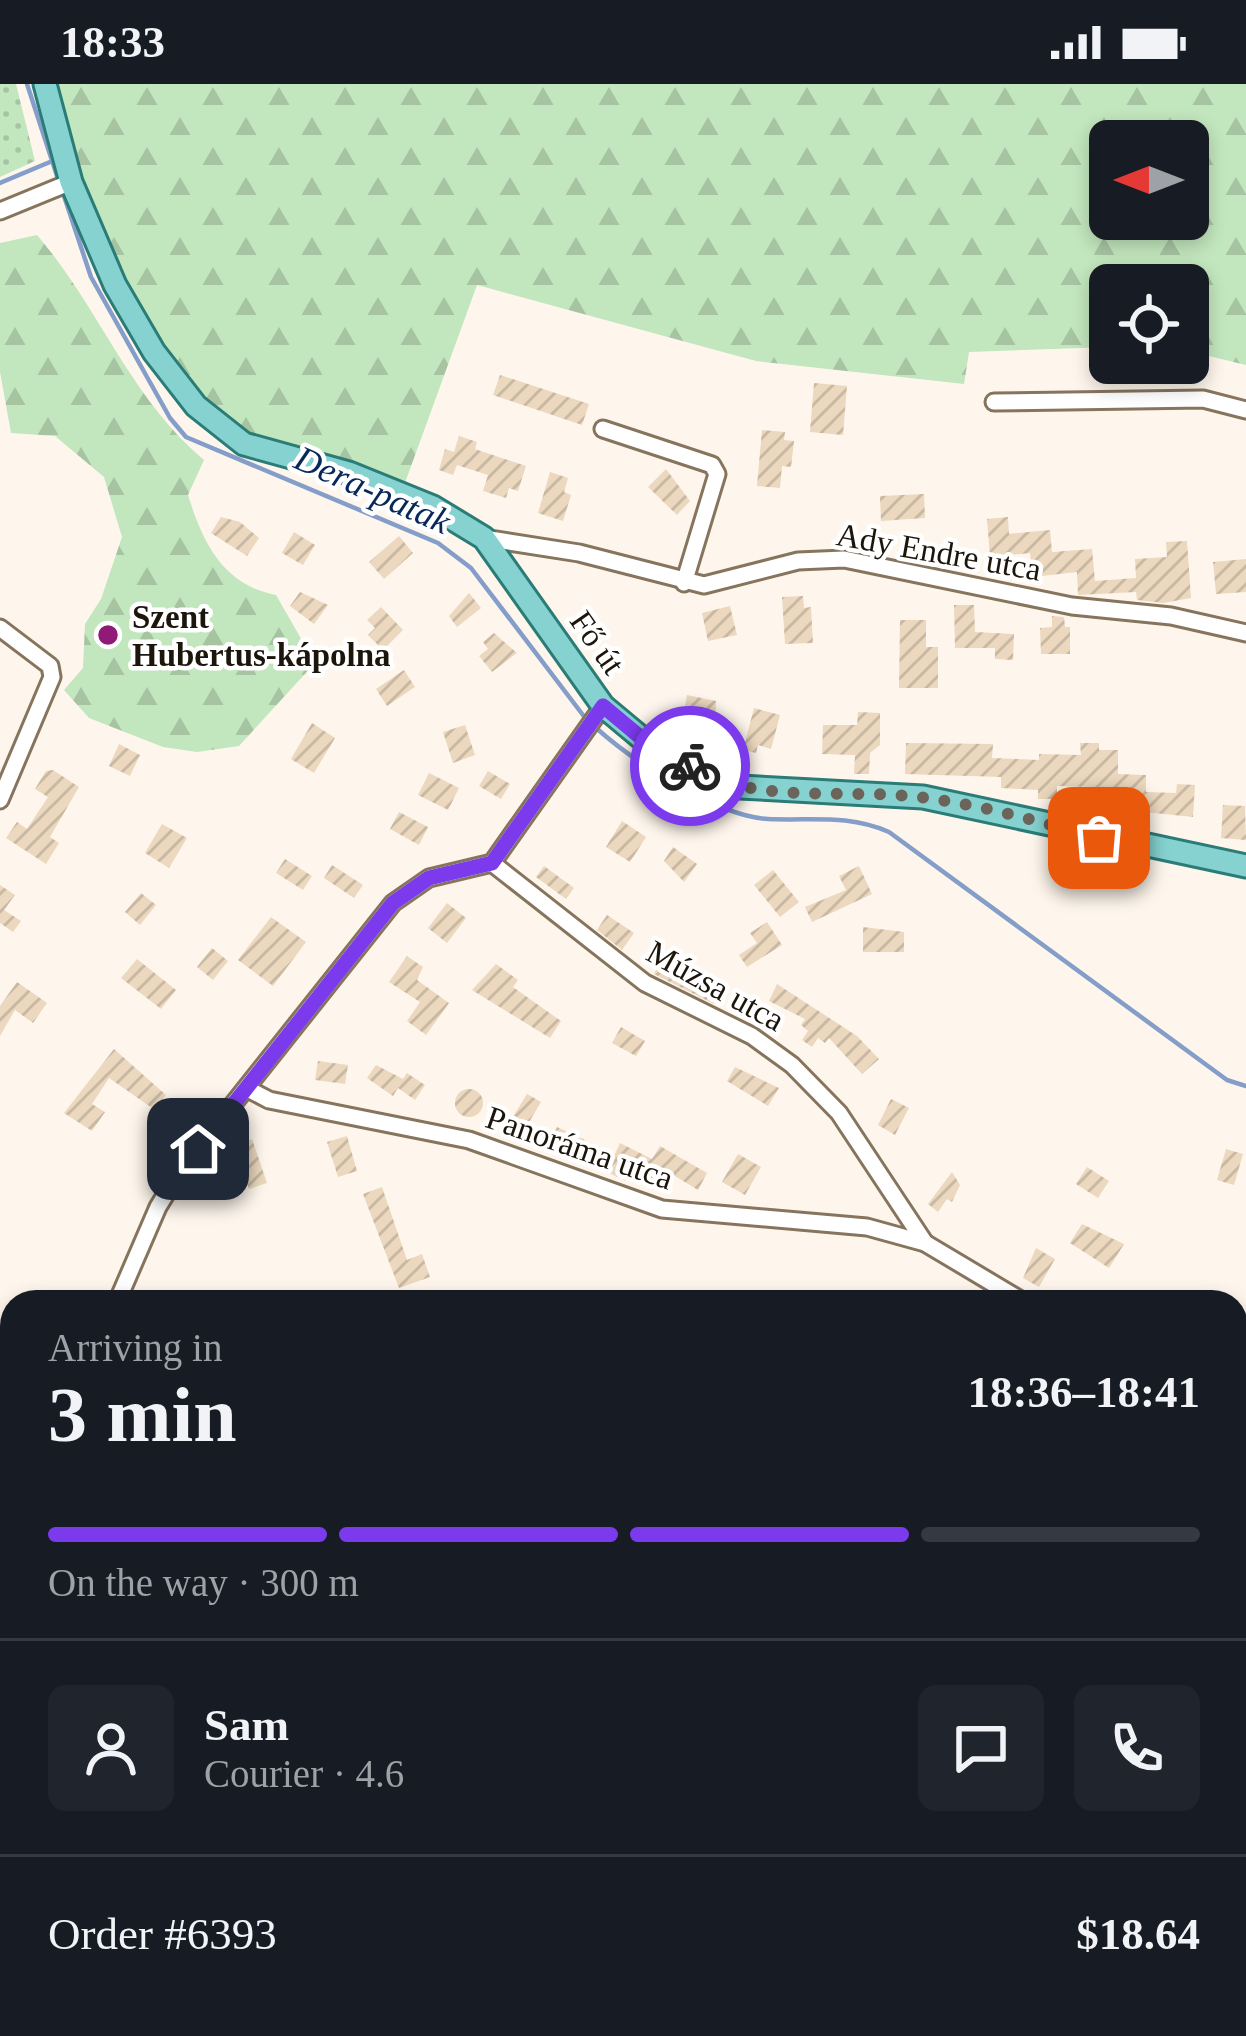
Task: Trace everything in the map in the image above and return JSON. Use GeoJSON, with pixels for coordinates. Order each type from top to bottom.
{"type":"FeatureCollection","features":[{"type":"Feature","properties":{"kind":"main road","name":"Fő út"},"geometry":{"type":"LineString","coordinates":[[45,84],[68,183],[130,314],[196,406],[244,444],[349,473],[433,507],[484,538],[600,711],[645,741],[700,772],[740,787],[879,793],[983,807],[1099,838],[1246,866]]}},
{"type":"Feature","properties":{"kind":"street"},"geometry":{"type":"LineString","coordinates":[[0,211],[68,183]]}},
{"type":"Feature","properties":{"kind":"street"},"geometry":{"type":"LineString","coordinates":[[994,402],[1203,399],[1246,410]]}},
{"type":"Feature","properties":{"kind":"street"},"geometry":{"type":"LineString","coordinates":[[603,430],[712,465],[717,474],[684,583]]}},
{"type":"Feature","properties":{"kind":"street","name":"Ady Endre utca"},"geometry":{"type":"LineString","coordinates":[[484,538],[579,553],[704,585],[798,561],[844,560],[1072,606],[1171,616],[1246,633]]}},
{"type":"Feature","properties":{"kind":"street"},"geometry":{"type":"LineString","coordinates":[[0,628],[50,666],[52,676],[0,800]]}},
{"type":"Feature","properties":{"kind":"street"},"geometry":{"type":"LineString","coordinates":[[123,1290],[158,1207],[393,903],[429,878],[492,863],[600,711]]}},
{"type":"Feature","properties":{"kind":"street","name":"Múzsa utca"},"geometry":{"type":"LineString","coordinates":[[492,863],[645,982],[752,1036],[792,1065],[851,1129],[925,1243]]}},
{"type":"Feature","properties":{"kind":"street","name":"Panoráma utca"},"geometry":{"type":"LineString","coordinates":[[248,1090],[269,1100],[470,1140],[662,1209],[867,1227],[925,1243],[1004,1290]]}},
{"type":"Feature","properties":{"kind":"green space"},"geometry":{"type":"Polygon","coordinates":[[[0,84],[16,84],[35,161],[0,177],[0,84]]]}},
{"type":"Feature","properties":{"kind":"green space"},"geometry":{"type":"Polygon","coordinates":[[[54,84],[1246,84],[1246,365],[1209,356],[1209,264],[1089,264],[1089,348],[969,352],[964,384],[756,361],[477,285],[402,491],[257,439],[213,414],[175,369],[98,236],[54,84]]]}},
{"type":"Feature","properties":{"kind":"green space"},"geometry":{"type":"Polygon","coordinates":[[[37,235],[155,409],[204,460],[188,495],[208,545],[242,582],[276,595],[315,663],[239,746],[197,752],[163,747],[89,718],[64,690],[83,668],[85,624],[101,599],[122,537],[104,477],[55,436],[11,433],[0,372],[0,243],[37,235]]]}},
{"type":"Feature","properties":{"kind":"building"},"geometry":{"type":"Polygon","coordinates":[[[500,375],[589,404],[582,425],[493,395],[500,375]]]}},
{"type":"Feature","properties":{"kind":"building"},"geometry":{"type":"Polygon","coordinates":[[[814,383],[847,386],[843,435],[810,432],[814,383]]]}},
{"type":"Feature","properties":{"kind":"building"},"geometry":{"type":"Polygon","coordinates":[[[762,430],[785,432],[784,440],[794,441],[791,467],[782,466],[780,488],[757,486],[762,430]]]}},
{"type":"Feature","properties":{"kind":"building"},"geometry":{"type":"Polygon","coordinates":[[[459,436],[477,442],[475,449],[526,466],[518,491],[509,488],[506,498],[483,491],[488,475],[457,465],[453,475],[439,470],[445,449],[454,452],[459,436]]]}},
{"type":"Feature","properties":{"kind":"building"},"geometry":{"type":"Polygon","coordinates":[[[666,469],[690,501],[677,515],[648,487],[666,469]]]}},
{"type":"Feature","properties":{"kind":"building"},"geometry":{"type":"Polygon","coordinates":[[[550,472],[568,478],[564,492],[571,495],[563,521],[538,513],[550,472]]]}},
{"type":"Feature","properties":{"kind":"building"},"geometry":{"type":"Polygon","coordinates":[[[924,494],[925,518],[881,521],[880,496],[924,494]]]}},
{"type":"Feature","properties":{"kind":"building"},"geometry":{"type":"Polygon","coordinates":[[[221,517],[240,522],[259,538],[247,556],[211,533],[221,517]]]}},
{"type":"Feature","properties":{"kind":"building"},"geometry":{"type":"Polygon","coordinates":[[[1008,517],[1009,534],[1050,530],[1052,552],[1092,549],[1095,581],[1136,578],[1135,559],[1167,557],[1166,542],[1187,541],[1191,598],[1163,603],[1137,600],[1136,592],[1078,595],[1077,572],[1033,577],[1030,553],[990,557],[987,519],[1008,517]]]}},
{"type":"Feature","properties":{"kind":"building"},"geometry":{"type":"Polygon","coordinates":[[[294,532],[315,545],[303,565],[282,553],[294,532]]]}},
{"type":"Feature","properties":{"kind":"building"},"geometry":{"type":"Polygon","coordinates":[[[399,536],[413,553],[384,579],[369,562],[399,536]]]}},
{"type":"Feature","properties":{"kind":"building"},"geometry":{"type":"Polygon","coordinates":[[[1246,559],[1246,592],[1216,594],[1213,562],[1246,559]]]}},
{"type":"Feature","properties":{"kind":"building"},"geometry":{"type":"Polygon","coordinates":[[[300,592],[328,605],[314,624],[290,606],[300,592]]]}},
{"type":"Feature","properties":{"kind":"building"},"geometry":{"type":"Polygon","coordinates":[[[469,593],[481,608],[457,627],[449,616],[469,593]]]}},
{"type":"Feature","properties":{"kind":"building"},"geometry":{"type":"Polygon","coordinates":[[[803,596],[804,608],[811,607],[813,643],[785,644],[782,597],[803,596]]]}},
{"type":"Feature","properties":{"kind":"building"},"geometry":{"type":"Polygon","coordinates":[[[954,605],[974,605],[975,632],[1014,634],[1013,660],[995,659],[995,648],[955,648],[954,605]]]}},
{"type":"Feature","properties":{"kind":"building"},"geometry":{"type":"Polygon","coordinates":[[[730,606],[737,635],[708,641],[702,613],[730,606]]]}},
{"type":"Feature","properties":{"kind":"building"},"geometry":{"type":"Polygon","coordinates":[[[381,607],[403,630],[383,650],[368,635],[375,628],[367,620],[381,607]]]}},
{"type":"Feature","properties":{"kind":"building"},"geometry":{"type":"Polygon","coordinates":[[[1052,616],[1064,617],[1065,627],[1070,627],[1070,654],[1041,654],[1040,628],[1052,627],[1052,616]]]}},
{"type":"Feature","properties":{"kind":"building"},"geometry":{"type":"Polygon","coordinates":[[[900,620],[926,620],[926,647],[938,647],[938,688],[899,688],[900,620]]]}},
{"type":"Feature","properties":{"kind":"building"},"geometry":{"type":"Polygon","coordinates":[[[494,633],[517,653],[492,672],[479,656],[488,649],[483,642],[494,633]]]}},
{"type":"Feature","properties":{"kind":"building"},"geometry":{"type":"Polygon","coordinates":[[[404,670],[415,687],[387,706],[376,689],[404,670]]]}},
{"type":"Feature","properties":{"kind":"building"},"geometry":{"type":"Polygon","coordinates":[[[687,695],[716,701],[715,735],[680,732],[687,695]]]}},
{"type":"Feature","properties":{"kind":"building"},"geometry":{"type":"Polygon","coordinates":[[[754,708],[780,715],[771,749],[758,745],[756,753],[743,750],[754,708]]]}},
{"type":"Feature","properties":{"kind":"building"},"geometry":{"type":"Polygon","coordinates":[[[858,712],[880,713],[880,745],[870,753],[869,774],[854,774],[855,755],[822,754],[823,725],[857,725],[858,712]]]}},
{"type":"Feature","properties":{"kind":"building"},"geometry":{"type":"Polygon","coordinates":[[[312,723],[335,738],[314,773],[291,759],[312,723]]]}},
{"type":"Feature","properties":{"kind":"building"},"geometry":{"type":"Polygon","coordinates":[[[465,725],[475,755],[453,763],[443,732],[465,725]]]}},
{"type":"Feature","properties":{"kind":"building"},"geometry":{"type":"Polygon","coordinates":[[[906,743],[993,744],[992,758],[1039,760],[1039,754],[1081,755],[1080,743],[1099,743],[1099,750],[1118,750],[1118,774],[1146,775],[1146,792],[1176,793],[1177,784],[1195,785],[1193,817],[1144,812],[1144,818],[1128,817],[1129,812],[1106,811],[1106,801],[1091,801],[1091,787],[1057,786],[1057,799],[1038,799],[1038,790],[1001,788],[1001,777],[905,774],[906,743]]]}},
{"type":"Feature","properties":{"kind":"building"},"geometry":{"type":"Polygon","coordinates":[[[119,744],[140,755],[130,776],[109,766],[119,744]]]}},
{"type":"Feature","properties":{"kind":"building"},"geometry":{"type":"Polygon","coordinates":[[[53,770],[79,787],[50,837],[59,843],[46,864],[6,838],[17,822],[27,829],[48,797],[35,789],[46,771],[53,770]]]}},
{"type":"Feature","properties":{"kind":"building"},"geometry":{"type":"Polygon","coordinates":[[[488,771],[510,784],[501,799],[479,786],[488,771]]]}},
{"type":"Feature","properties":{"kind":"building"},"geometry":{"type":"Polygon","coordinates":[[[429,773],[459,788],[448,810],[418,795],[429,773]]]}},
{"type":"Feature","properties":{"kind":"building"},"geometry":{"type":"Polygon","coordinates":[[[1223,805],[1245,806],[1246,840],[1221,838],[1223,805]]]}},
{"type":"Feature","properties":{"kind":"building"},"geometry":{"type":"Polygon","coordinates":[[[399,812],[428,827],[419,845],[390,829],[399,812]]]}},
{"type":"Feature","properties":{"kind":"building"},"geometry":{"type":"Polygon","coordinates":[[[622,821],[646,837],[630,862],[606,847],[622,821]]]}},
{"type":"Feature","properties":{"kind":"building"},"geometry":{"type":"Polygon","coordinates":[[[162,824],[187,838],[169,868],[145,853],[162,824]]]}},
{"type":"Feature","properties":{"kind":"building"},"geometry":{"type":"Polygon","coordinates":[[[673,847],[697,864],[684,882],[664,861],[673,847]]]}},
{"type":"Feature","properties":{"kind":"building"},"geometry":{"type":"Polygon","coordinates":[[[285,859],[312,876],[303,890],[276,873],[285,859]]]}},
{"type":"Feature","properties":{"kind":"building"},"geometry":{"type":"Polygon","coordinates":[[[332,865],[363,885],[354,898],[324,878],[332,865]]]}},
{"type":"Feature","properties":{"kind":"building"},"geometry":{"type":"Polygon","coordinates":[[[544,866],[574,888],[566,899],[536,877],[544,866]]]}},
{"type":"Feature","properties":{"kind":"building"},"geometry":{"type":"Polygon","coordinates":[[[859,866],[872,894],[812,922],[805,907],[846,890],[839,876],[859,866]]]}},
{"type":"Feature","properties":{"kind":"building"},"geometry":{"type":"Polygon","coordinates":[[[773,870],[799,902],[780,917],[754,885],[773,870]]]}},
{"type":"Feature","properties":{"kind":"building"},"geometry":{"type":"Polygon","coordinates":[[[0,885],[15,895],[4,910],[21,921],[13,932],[0,923],[0,885]]]}},
{"type":"Feature","properties":{"kind":"building"},"geometry":{"type":"Polygon","coordinates":[[[141,893],[156,905],[140,925],[125,912],[141,893]]]}},
{"type":"Feature","properties":{"kind":"building"},"geometry":{"type":"Polygon","coordinates":[[[447,903],[466,918],[447,943],[428,928],[447,903]]]}},
{"type":"Feature","properties":{"kind":"building"},"geometry":{"type":"Polygon","coordinates":[[[607,915],[634,933],[622,950],[597,930],[607,915]]]}},
{"type":"Feature","properties":{"kind":"building"},"geometry":{"type":"Polygon","coordinates":[[[271,917],[306,942],[273,986],[238,960],[271,917]]]}},
{"type":"Feature","properties":{"kind":"building"},"geometry":{"type":"Polygon","coordinates":[[[767,922],[782,945],[747,967],[739,955],[757,943],[750,933],[767,922]]]}},
{"type":"Feature","properties":{"kind":"building"},"geometry":{"type":"Polygon","coordinates":[[[863,927],[904,932],[904,952],[863,952],[863,927]]]}},
{"type":"Feature","properties":{"kind":"building"},"geometry":{"type":"Polygon","coordinates":[[[212,948],[228,961],[213,980],[197,967],[212,948]]]}},
{"type":"Feature","properties":{"kind":"building"},"geometry":{"type":"Polygon","coordinates":[[[407,956],[423,967],[417,980],[449,1003],[426,1035],[407,1021],[420,1002],[389,982],[407,956]]]}},
{"type":"Feature","properties":{"kind":"building"},"geometry":{"type":"Polygon","coordinates":[[[137,959],[176,990],[161,1009],[121,978],[137,959]]]}},
{"type":"Feature","properties":{"kind":"building"},"geometry":{"type":"Polygon","coordinates":[[[496,964],[518,980],[513,987],[561,1021],[550,1038],[472,990],[496,964]]]}},
{"type":"Feature","properties":{"kind":"building"},"geometry":{"type":"Polygon","coordinates":[[[659,964],[687,978],[691,971],[707,979],[704,986],[718,994],[714,1004],[654,974],[659,964]]]}},
{"type":"Feature","properties":{"kind":"building"},"geometry":{"type":"Polygon","coordinates":[[[17,982],[47,1003],[33,1023],[15,1010],[0,1036],[0,1006],[17,982]]]}},
{"type":"Feature","properties":{"kind":"building"},"geometry":{"type":"Polygon","coordinates":[[[777,984],[857,1036],[879,1059],[862,1074],[829,1038],[825,1043],[818,1038],[812,1047],[802,1040],[808,1031],[801,1025],[805,1019],[769,1001],[777,984]]]}},
{"type":"Feature","properties":{"kind":"building"},"geometry":{"type":"Polygon","coordinates":[[[621,1027],[645,1041],[636,1056],[612,1043],[621,1027]]]}},
{"type":"Feature","properties":{"kind":"building"},"geometry":{"type":"Polygon","coordinates":[[[114,1049],[166,1095],[155,1110],[109,1078],[92,1104],[105,1112],[92,1131],[64,1113],[114,1049]]]}},
{"type":"Feature","properties":{"kind":"building"},"geometry":{"type":"Polygon","coordinates":[[[318,1061],[348,1065],[345,1084],[315,1080],[318,1061]]]}},
{"type":"Feature","properties":{"kind":"building"},"geometry":{"type":"Polygon","coordinates":[[[376,1065],[403,1079],[407,1073],[425,1085],[415,1100],[398,1088],[393,1096],[367,1078],[376,1065]]]}},
{"type":"Feature","properties":{"kind":"building"},"geometry":{"type":"Polygon","coordinates":[[[735,1067],[779,1088],[768,1106],[727,1081],[735,1067]]]}},
{"type":"Feature","properties":{"kind":"building"},"geometry":{"type":"Polygon","coordinates":[[[469,1089],[479,1093],[483,1103],[479,1113],[469,1117],[459,1113],[455,1103],[459,1093],[469,1089]]]}},
{"type":"Feature","properties":{"kind":"building"},"geometry":{"type":"Polygon","coordinates":[[[527,1094],[541,1102],[525,1129],[511,1120],[527,1094]]]}},
{"type":"Feature","properties":{"kind":"building"},"geometry":{"type":"Polygon","coordinates":[[[891,1099],[909,1108],[895,1135],[878,1125],[891,1099]]]}},
{"type":"Feature","properties":{"kind":"building"},"geometry":{"type":"Polygon","coordinates":[[[557,1127],[615,1154],[620,1143],[652,1159],[660,1146],[707,1173],[698,1190],[665,1170],[655,1188],[629,1174],[626,1181],[548,1144],[557,1127]]]}},
{"type":"Feature","properties":{"kind":"building"},"geometry":{"type":"Polygon","coordinates":[[[347,1136],[357,1171],[338,1177],[327,1142],[347,1136]]]}},
{"type":"Feature","properties":{"kind":"building"},"geometry":{"type":"Polygon","coordinates":[[[252,1139],[267,1183],[249,1189],[234,1146],[252,1139]]]}},
{"type":"Feature","properties":{"kind":"building"},"geometry":{"type":"Polygon","coordinates":[[[1226,1149],[1243,1154],[1234,1185],[1217,1180],[1226,1149]]]}},
{"type":"Feature","properties":{"kind":"building"},"geometry":{"type":"Polygon","coordinates":[[[738,1154],[761,1167],[745,1195],[722,1182],[738,1154]]]}},
{"type":"Feature","properties":{"kind":"building"},"geometry":{"type":"Polygon","coordinates":[[[1087,1167],[1109,1181],[1098,1198],[1076,1184],[1087,1167]]]}},
{"type":"Feature","properties":{"kind":"building"},"geometry":{"type":"Polygon","coordinates":[[[952,1172],[960,1185],[952,1202],[947,1199],[938,1212],[928,1204],[952,1172]]]}},
{"type":"Feature","properties":{"kind":"building"},"geometry":{"type":"Polygon","coordinates":[[[382,1187],[407,1260],[422,1254],[430,1277],[399,1288],[363,1194],[382,1187]]]}},
{"type":"Feature","properties":{"kind":"building"},"geometry":{"type":"Polygon","coordinates":[[[1082,1224],[1124,1244],[1109,1268],[1070,1243],[1082,1224]]]}},
{"type":"Feature","properties":{"kind":"building"},"geometry":{"type":"Polygon","coordinates":[[[1036,1248],[1055,1259],[1039,1287],[1023,1278],[1036,1248]]]}},
{"type":"Feature","properties":{"kind":"waterway","name":"Dera-patak"},"geometry":{"type":"LineString","coordinates":[[27,84],[59,182]]}},
{"type":"Feature","properties":{"kind":"waterway"},"geometry":{"type":"LineString","coordinates":[[0,183],[50,162]]}},
{"type":"Feature","properties":{"kind":"waterway","name":"Dera-patak"},"geometry":{"type":"LineString","coordinates":[[63,193],[91,277],[170,418],[186,437],[438,543],[471,568],[586,719]]}},
{"type":"Feature","properties":{"kind":"waterway","name":"Dera-patak"},"geometry":{"type":"LineString","coordinates":[[595,727],[653,771],[701,798],[747,816],[844,821],[889,832],[1227,1080],[1246,1086]]}},
{"type":"Feature","properties":{"kind":"way so far"},"geometry":{"type":"LineString","coordinates":[[690,766],[740,787],[922,797],[983,807],[1099,838]]}},
{"type":"Feature","properties":{"kind":"place","name":"Szent Hubertus-kápolna"},"geometry":{"type":"Point","coordinates":[108,635]}},
{"type":"Feature","properties":{"kind":"route"},"geometry":{"type":"LineString","coordinates":[[198,1149],[393,903],[429,878],[492,863],[603,706],[645,741],[690,766]]}}]}
